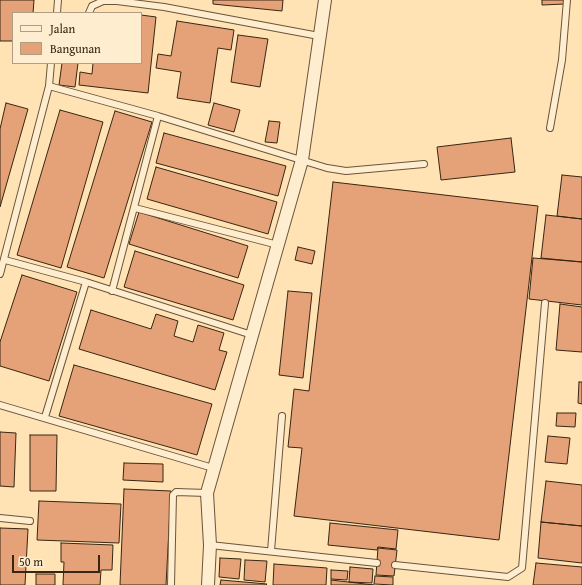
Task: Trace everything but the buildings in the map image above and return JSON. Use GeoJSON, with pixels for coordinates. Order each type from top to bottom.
{"type":"FeatureCollection","features":[{"type":"Feature","properties":{"kind":"street"},"geometry":{"type":"LineString","coordinates":[[208,585],[210,545],[207,493],[302,160],[325,0]]}},
{"type":"Feature","properties":{"kind":"lane"},"geometry":{"type":"LineString","coordinates":[[57,12],[58,0]]}},
{"type":"Feature","properties":{"kind":"lane"},"geometry":{"type":"LineString","coordinates":[[90,12],[92,6],[103,1],[117,0],[164,7],[319,36]]}},
{"type":"Feature","properties":{"kind":"lane"},"geometry":{"type":"LineString","coordinates":[[550,128],[562,60],[567,0]]}},
{"type":"Feature","properties":{"kind":"lane"},"geometry":{"type":"LineString","coordinates":[[0,274],[5,260],[49,86],[51,64]]}},
{"type":"Feature","properties":{"kind":"lane"},"geometry":{"type":"LineString","coordinates":[[49,86],[158,116],[327,168],[346,171],[424,164]]}},
{"type":"Feature","properties":{"kind":"lane"},"geometry":{"type":"LineString","coordinates":[[112,291],[158,116]]}},
{"type":"Feature","properties":{"kind":"lane"},"geometry":{"type":"LineString","coordinates":[[135,208],[278,245]]}},
{"type":"Feature","properties":{"kind":"lane"},"geometry":{"type":"LineString","coordinates":[[5,260],[86,282],[252,335]]}},
{"type":"Feature","properties":{"kind":"lane"},"geometry":{"type":"LineString","coordinates":[[46,417],[86,282]]}},
{"type":"Feature","properties":{"kind":"lane"},"geometry":{"type":"LineString","coordinates":[[395,565],[508,577],[522,568],[545,303]]}},
{"type":"Feature","properties":{"kind":"lane"},"geometry":{"type":"LineString","coordinates":[[0,404],[213,468]]}},
{"type":"Feature","properties":{"kind":"lane"},"geometry":{"type":"LineString","coordinates":[[271,551],[282,416]]}},
{"type":"Feature","properties":{"kind":"lane"},"geometry":{"type":"LineString","coordinates":[[171,585],[173,495],[176,492],[207,493]]}},
{"type":"Feature","properties":{"kind":"lane"},"geometry":{"type":"LineString","coordinates":[[0,518],[30,521]]}},
{"type":"Feature","properties":{"kind":"lane"},"geometry":{"type":"LineString","coordinates":[[210,545],[377,563]]}}]}
